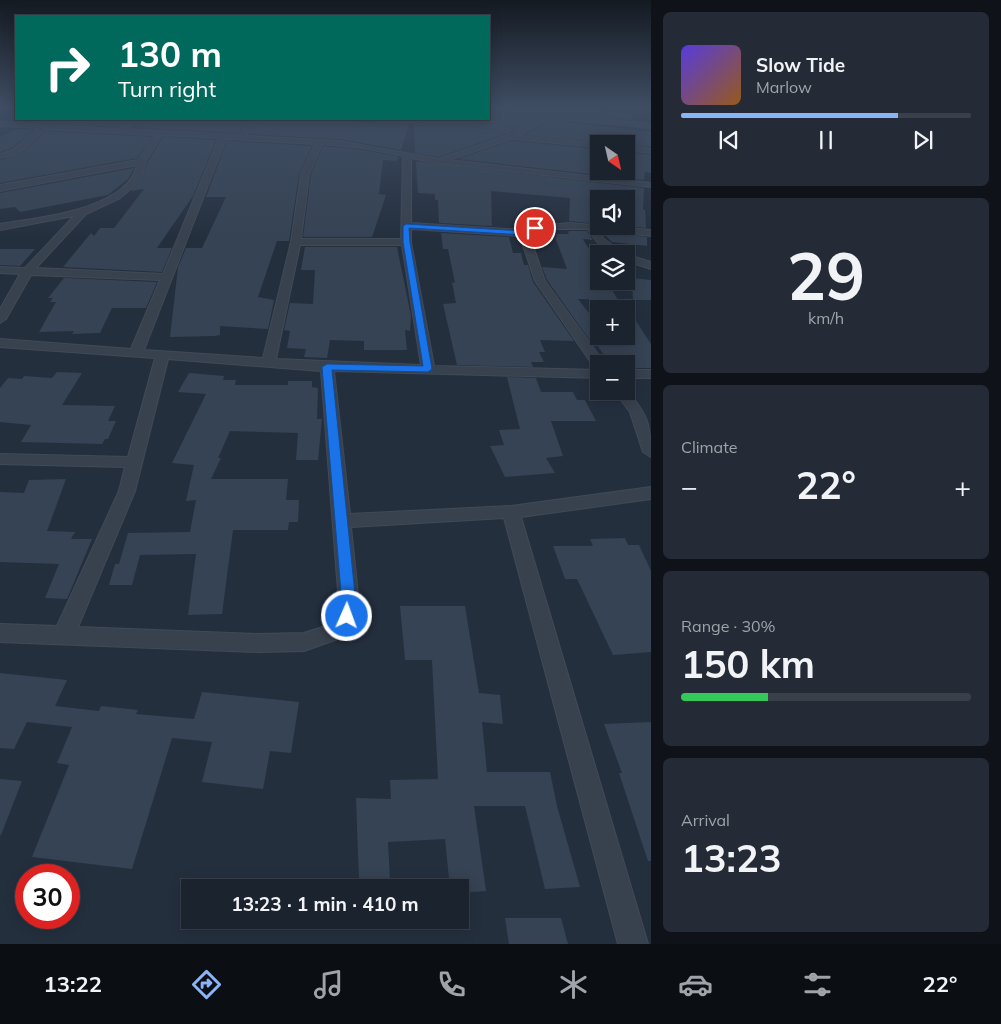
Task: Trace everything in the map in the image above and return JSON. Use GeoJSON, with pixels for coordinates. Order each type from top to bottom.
{"type":"FeatureCollection","features":[{"type":"Feature","properties":{"kind":"street"},"geometry":{"type":"LineString","coordinates":[[0,156],[13,154],[18,150]]}},
{"type":"Feature","properties":{"kind":"street"},"geometry":{"type":"LineString","coordinates":[[0,227],[83,212],[117,196],[139,174],[141,162],[149,150]]}},
{"type":"Feature","properties":{"kind":"street"},"geometry":{"type":"LineString","coordinates":[[136,353],[218,150]]}},
{"type":"Feature","properties":{"kind":"street"},"geometry":{"type":"LineString","coordinates":[[269,363],[296,242],[305,174],[315,150]]}},
{"type":"Feature","properties":{"kind":"street"},"geometry":{"type":"LineString","coordinates":[[382,150],[438,161],[651,185]]}},
{"type":"Feature","properties":{"kind":"street"},"geometry":{"type":"LineString","coordinates":[[438,161],[470,150]]}},
{"type":"Feature","properties":{"kind":"street"},"geometry":{"type":"LineString","coordinates":[[406,155],[406,242],[428,369]]}},
{"type":"Feature","properties":{"kind":"street"},"geometry":{"type":"LineString","coordinates":[[0,188],[141,162]]}},
{"type":"Feature","properties":{"kind":"street"},"geometry":{"type":"LineString","coordinates":[[0,319],[27,272],[83,212]]}},
{"type":"Feature","properties":{"kind":"street"},"geometry":{"type":"LineString","coordinates":[[406,226],[524,233],[535,228],[551,226],[590,227]]}},
{"type":"Feature","properties":{"kind":"street"},"geometry":{"type":"LineString","coordinates":[[635,231],[651,233]]}},
{"type":"Feature","properties":{"kind":"street"},"geometry":{"type":"LineString","coordinates":[[524,233],[540,281],[593,355]]}},
{"type":"Feature","properties":{"kind":"street"},"geometry":{"type":"LineString","coordinates":[[597,235],[600,241],[606,245]]}},
{"type":"Feature","properties":{"kind":"street"},"geometry":{"type":"LineString","coordinates":[[296,242],[406,242]]}},
{"type":"Feature","properties":{"kind":"street"},"geometry":{"type":"LineString","coordinates":[[635,260],[651,266]]}},
{"type":"Feature","properties":{"kind":"street"},"geometry":{"type":"LineString","coordinates":[[0,270],[167,277]]}},
{"type":"Feature","properties":{"kind":"street"},"geometry":{"type":"LineString","coordinates":[[1,343],[327,367],[590,374]]}},
{"type":"Feature","properties":{"kind":"street"},"geometry":{"type":"LineString","coordinates":[[64,635],[127,491],[163,354]]}},
{"type":"Feature","properties":{"kind":"street"},"geometry":{"type":"LineString","coordinates":[[0,632],[277,643],[304,642],[339,630],[347,616],[349,604],[327,367]]}},
{"type":"Feature","properties":{"kind":"street"},"geometry":{"type":"LineString","coordinates":[[635,374],[651,374]]}},
{"type":"Feature","properties":{"kind":"street"},"geometry":{"type":"LineString","coordinates":[[628,400],[637,412],[651,452]]}},
{"type":"Feature","properties":{"kind":"street"},"geometry":{"type":"LineString","coordinates":[[0,459],[134,462]]}},
{"type":"Feature","properties":{"kind":"street"},"geometry":{"type":"LineString","coordinates":[[342,521],[511,512],[651,493]]}},
{"type":"Feature","properties":{"kind":"street"},"geometry":{"type":"LineString","coordinates":[[511,512],[633,944]]}},
{"type":"Feature","properties":{"kind":"building"},"geometry":{"type":"Polygon","coordinates":[[[25,150],[143,150],[137,158],[0,183],[0,160],[20,155],[25,150]]]}},
{"type":"Feature","properties":{"kind":"building"},"geometry":{"type":"Polygon","coordinates":[[[155,150],[212,150],[193,196],[157,248],[172,248],[162,272],[63,267],[91,233],[94,236],[100,228],[114,228],[144,189],[131,191],[144,175],[147,163],[155,150]]]}},
{"type":"Feature","properties":{"kind":"building"},"geometry":{"type":"Polygon","coordinates":[[[224,150],[310,150],[299,174],[289,241],[277,241],[258,297],[274,300],[268,329],[220,326],[220,335],[170,337],[178,267],[186,248],[202,248],[226,197],[206,197],[224,150]]]}},
{"type":"Feature","properties":{"kind":"building"},"geometry":{"type":"Polygon","coordinates":[[[321,150],[363,150],[399,157],[397,161],[383,160],[379,194],[386,195],[372,237],[303,237],[311,174],[321,150]]]}},
{"type":"Feature","properties":{"kind":"building"},"geometry":{"type":"Polygon","coordinates":[[[415,150],[459,150],[439,157],[415,153],[415,150]]]}},
{"type":"Feature","properties":{"kind":"building"},"geometry":{"type":"Polygon","coordinates":[[[484,150],[590,150],[590,174],[458,159],[484,150]]]}},
{"type":"Feature","properties":{"kind":"building"},"geometry":{"type":"Polygon","coordinates":[[[635,153],[651,155],[651,173],[645,172],[644,180],[635,179],[635,153]]]}},
{"type":"Feature","properties":{"kind":"building"},"geometry":{"type":"Polygon","coordinates":[[[416,161],[644,188],[643,209],[645,210],[646,228],[635,227],[635,190],[590,190],[590,223],[569,221],[570,198],[491,191],[492,226],[439,223],[438,200],[435,200],[435,194],[418,193],[416,161]]]}},
{"type":"Feature","properties":{"kind":"building"},"geometry":{"type":"Polygon","coordinates":[[[134,168],[128,179],[108,195],[20,212],[15,207],[0,209],[0,193],[134,168]]]}},
{"type":"Feature","properties":{"kind":"building"},"geometry":{"type":"Polygon","coordinates":[[[569,231],[587,231],[593,240],[583,239],[590,251],[590,290],[612,290],[618,300],[578,299],[590,314],[590,341],[547,280],[542,267],[567,269],[555,237],[557,237],[556,234],[568,234],[569,231]]]}},
{"type":"Feature","properties":{"kind":"building"},"geometry":{"type":"Polygon","coordinates":[[[441,233],[509,237],[513,253],[521,253],[524,265],[528,265],[533,282],[574,341],[540,340],[545,352],[539,352],[544,362],[531,362],[533,367],[457,365],[443,304],[456,303],[452,282],[455,283],[448,249],[443,249],[441,233]]]}},
{"type":"Feature","properties":{"kind":"building"},"geometry":{"type":"Polygon","coordinates":[[[605,235],[647,237],[647,246],[612,242],[605,235]]]}},
{"type":"Feature","properties":{"kind":"building"},"geometry":{"type":"Polygon","coordinates":[[[305,247],[397,247],[411,316],[410,331],[405,330],[407,350],[364,350],[364,341],[330,340],[327,358],[304,357],[306,349],[287,348],[290,331],[284,330],[290,303],[313,304],[315,270],[301,270],[305,247]]]}},
{"type":"Feature","properties":{"kind":"building"},"geometry":{"type":"Polygon","coordinates":[[[0,249],[35,249],[20,266],[0,265],[0,249]]]}},
{"type":"Feature","properties":{"kind":"building"},"geometry":{"type":"Polygon","coordinates":[[[64,278],[157,282],[146,308],[112,308],[100,333],[72,334],[74,331],[39,332],[56,302],[50,302],[53,298],[48,298],[64,278]]]}},
{"type":"Feature","properties":{"kind":"building"},"geometry":{"type":"Polygon","coordinates":[[[635,278],[651,280],[651,300],[633,300],[635,278]]]}},
{"type":"Feature","properties":{"kind":"building"},"geometry":{"type":"Polygon","coordinates":[[[635,320],[651,344],[651,368],[635,368],[635,355],[604,355],[597,345],[635,345],[635,320]]]}},
{"type":"Feature","properties":{"kind":"building"},"geometry":{"type":"Polygon","coordinates":[[[57,372],[82,373],[62,405],[115,406],[108,421],[116,421],[108,439],[105,439],[102,444],[21,442],[31,425],[0,422],[0,388],[8,378],[22,379],[24,376],[52,378],[57,372]]]}},
{"type":"Feature","properties":{"kind":"building"},"geometry":{"type":"Polygon","coordinates":[[[189,373],[224,376],[223,380],[236,380],[235,385],[288,385],[288,381],[312,381],[312,387],[318,388],[317,419],[322,419],[318,460],[296,460],[298,433],[230,431],[218,458],[221,458],[211,479],[288,479],[286,500],[299,500],[298,522],[289,522],[288,530],[233,530],[222,614],[188,615],[196,554],[140,555],[132,585],[109,585],[115,564],[119,564],[128,533],[190,532],[196,500],[186,501],[194,465],[172,463],[206,394],[178,392],[189,373]]]}},
{"type":"Feature","properties":{"kind":"building"},"geometry":{"type":"Polygon","coordinates":[[[507,377],[536,378],[541,392],[573,392],[577,400],[585,400],[596,421],[551,421],[563,456],[546,458],[555,473],[505,477],[490,446],[504,445],[499,430],[520,429],[507,377]]]}},
{"type":"Feature","properties":{"kind":"building"},"geometry":{"type":"Polygon","coordinates":[[[66,479],[47,531],[75,532],[71,539],[92,539],[67,599],[45,598],[59,564],[0,562],[0,492],[24,493],[29,480],[66,479]]]}},
{"type":"Feature","properties":{"kind":"building"},"geometry":{"type":"Polygon","coordinates":[[[625,538],[628,545],[639,545],[651,571],[651,652],[613,655],[577,579],[565,579],[553,546],[593,546],[590,539],[625,538]]]}},
{"type":"Feature","properties":{"kind":"building"},"geometry":{"type":"Polygon","coordinates":[[[400,606],[465,606],[479,693],[500,695],[503,724],[482,722],[487,772],[550,772],[557,806],[580,887],[545,889],[525,806],[474,806],[486,891],[469,892],[469,879],[449,879],[445,839],[388,842],[390,879],[359,879],[356,798],[391,799],[390,780],[438,779],[432,660],[405,660],[400,606]]]}},
{"type":"Feature","properties":{"kind":"building"},"geometry":{"type":"Polygon","coordinates":[[[0,673],[67,680],[55,706],[99,711],[101,706],[138,710],[136,714],[194,719],[202,692],[299,702],[291,753],[270,751],[263,789],[202,782],[212,742],[172,738],[132,869],[32,857],[69,765],[57,763],[72,727],[27,722],[14,749],[0,748],[0,673]]]}},
{"type":"Feature","properties":{"kind":"building"},"geometry":{"type":"Polygon","coordinates":[[[651,722],[651,861],[648,861],[619,773],[622,773],[604,724],[651,722]]]}},
{"type":"Feature","properties":{"kind":"building"},"geometry":{"type":"Polygon","coordinates":[[[0,779],[22,781],[1,835],[0,835],[0,779]]]}},
{"type":"Feature","properties":{"kind":"building"},"geometry":{"type":"Polygon","coordinates":[[[505,918],[561,918],[568,944],[509,944],[505,918]]]}},
{"type":"Feature","properties":{"kind":"route"},"geometry":{"type":"LineString","coordinates":[[347,616],[349,604],[327,367],[428,369],[406,242],[406,226],[524,233],[535,228]]}}]}
